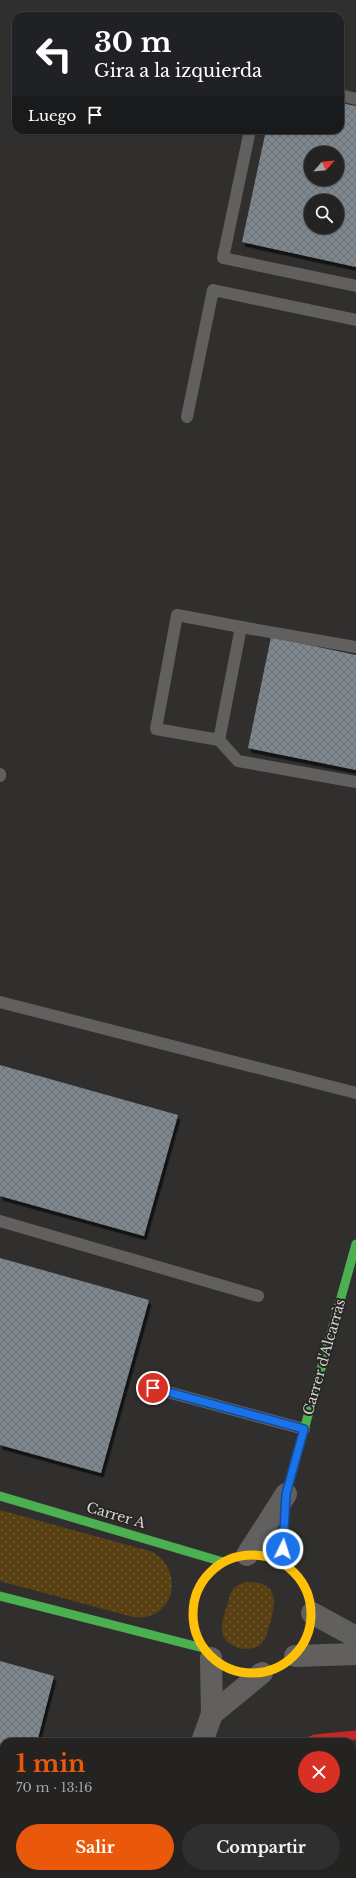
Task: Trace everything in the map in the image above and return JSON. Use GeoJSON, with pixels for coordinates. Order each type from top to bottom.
{"type":"FeatureCollection","features":[{"type":"Feature","properties":{"kind":"main road","name":"Carrer d'Alcarràs"},"geometry":{"type":"LineString","coordinates":[[282,1563],[286,1494],[356,1244]]}},
{"type":"Feature","properties":{"kind":"main road","name":"Carrer A"},"geometry":{"type":"LineString","coordinates":[[0,1496],[223,1562]]}},
{"type":"Feature","properties":{"kind":"main road"},"geometry":{"type":"LineString","coordinates":[[247,1554],[265,1556],[282,1563],[298,1576],[308,1594],[312,1614],[307,1636],[296,1656],[280,1667],[262,1673],[244,1674],[226,1668],[207,1653],[197,1636],[193,1619],[194,1602],[199,1586],[210,1572],[223,1562],[247,1554]]}},
{"type":"Feature","properties":{"kind":"main road"},"geometry":{"type":"LineString","coordinates":[[0,1596],[207,1653]]}},
{"type":"Feature","properties":{"kind":"main road"},"geometry":{"type":"LineString","coordinates":[[325,1738],[356,1735]]}},
{"type":"Feature","properties":{"kind":"street","name":"Carrer d'Alcarràs"},"geometry":{"type":"LineString","coordinates":[[247,1554],[286,1494]]}},
{"type":"Feature","properties":{"kind":"street"},"geometry":{"type":"LineString","coordinates":[[312,1614],[356,1637]]}},
{"type":"Feature","properties":{"kind":"street"},"geometry":{"type":"LineString","coordinates":[[203,1738],[212,1714],[207,1653]]}},
{"type":"Feature","properties":{"kind":"street"},"geometry":{"type":"LineString","coordinates":[[296,1656],[356,1654]]}},
{"type":"Feature","properties":{"kind":"street"},"geometry":{"type":"LineString","coordinates":[[212,1714],[262,1673]]}},
{"type":"Feature","properties":{"kind":"lane"},"geometry":{"type":"LineString","coordinates":[[344,96],[356,99]]}},
{"type":"Feature","properties":{"kind":"lane"},"geometry":{"type":"LineString","coordinates":[[249,134],[223,258],[356,286]]}},
{"type":"Feature","properties":{"kind":"lane"},"geometry":{"type":"LineString","coordinates":[[187,417],[213,290],[356,320]]}},
{"type":"Feature","properties":{"kind":"lane"},"geometry":{"type":"LineString","coordinates":[[356,647],[177,615],[156,729],[218,740],[238,761],[356,782]]}},
{"type":"Feature","properties":{"kind":"lane"},"geometry":{"type":"LineString","coordinates":[[218,740],[241,627]]}},
{"type":"Feature","properties":{"kind":"lane"},"geometry":{"type":"LineString","coordinates":[[0,1002],[356,1093]]}},
{"type":"Feature","properties":{"kind":"lane"},"geometry":{"type":"LineString","coordinates":[[0,1221],[258,1296]]}},
{"type":"Feature","properties":{"kind":"lane"},"geometry":{"type":"LineString","coordinates":[[153,1388],[304,1429]]}},
{"type":"Feature","properties":{"kind":"shaded area"},"geometry":{"type":"Polygon","coordinates":[[[0,1510],[153,1552],[163,1561],[169,1571],[172,1583],[166,1604],[158,1612],[147,1617],[133,1617],[0,1581],[0,1510]]]}},
{"type":"Feature","properties":{"kind":"shaded area"},"geometry":{"type":"Polygon","coordinates":[[[246,1582],[265,1585],[270,1589],[274,1601],[272,1617],[264,1641],[257,1647],[244,1649],[234,1646],[224,1638],[222,1627],[224,1615],[232,1591],[246,1582]]]}},
{"type":"Feature","properties":{"kind":"building"},"geometry":{"type":"Polygon","coordinates":[[[344,104],[356,106],[356,267],[242,242],[265,134],[344,134],[344,104]]]}},
{"type":"Feature","properties":{"kind":"building"},"geometry":{"type":"Polygon","coordinates":[[[271,637],[356,655],[356,770],[248,748],[271,637]]]}},
{"type":"Feature","properties":{"kind":"building"},"geometry":{"type":"Polygon","coordinates":[[[0,1065],[178,1115],[144,1236],[0,1196],[0,1065]]]}},
{"type":"Feature","properties":{"kind":"building"},"geometry":{"type":"Polygon","coordinates":[[[0,1258],[149,1300],[101,1473],[0,1445],[0,1258]]]}},
{"type":"Feature","properties":{"kind":"building"},"geometry":{"type":"Polygon","coordinates":[[[0,1661],[54,1676],[38,1738],[0,1738],[0,1661]]]}},
{"type":"Feature","properties":{"kind":"traffic: fast"},"geometry":{"type":"LineString","coordinates":[[282,1563],[286,1494],[356,1244]]}},
{"type":"Feature","properties":{"kind":"traffic: fast"},"geometry":{"type":"LineString","coordinates":[[0,1496],[223,1562]]}},
{"type":"Feature","properties":{"kind":"traffic: fast"},"geometry":{"type":"LineString","coordinates":[[0,1596],[203,1648]]}},
{"type":"Feature","properties":{"kind":"traffic: slow"},"geometry":{"type":"LineString","coordinates":[[252,1555],[275,1559],[294,1572],[307,1591],[311,1614],[307,1637],[294,1656],[275,1669],[252,1673],[229,1669],[210,1656],[197,1637],[193,1614],[197,1591],[210,1572],[229,1559],[252,1555]]}},
{"type":"Feature","properties":{"kind":"traffic: jam"},"geometry":{"type":"LineString","coordinates":[[325,1738],[356,1735]]}},
{"type":"Feature","properties":{"kind":"route"},"geometry":{"type":"LineString","coordinates":[[153,1388],[304,1429],[286,1494],[283,1549]]}}]}
